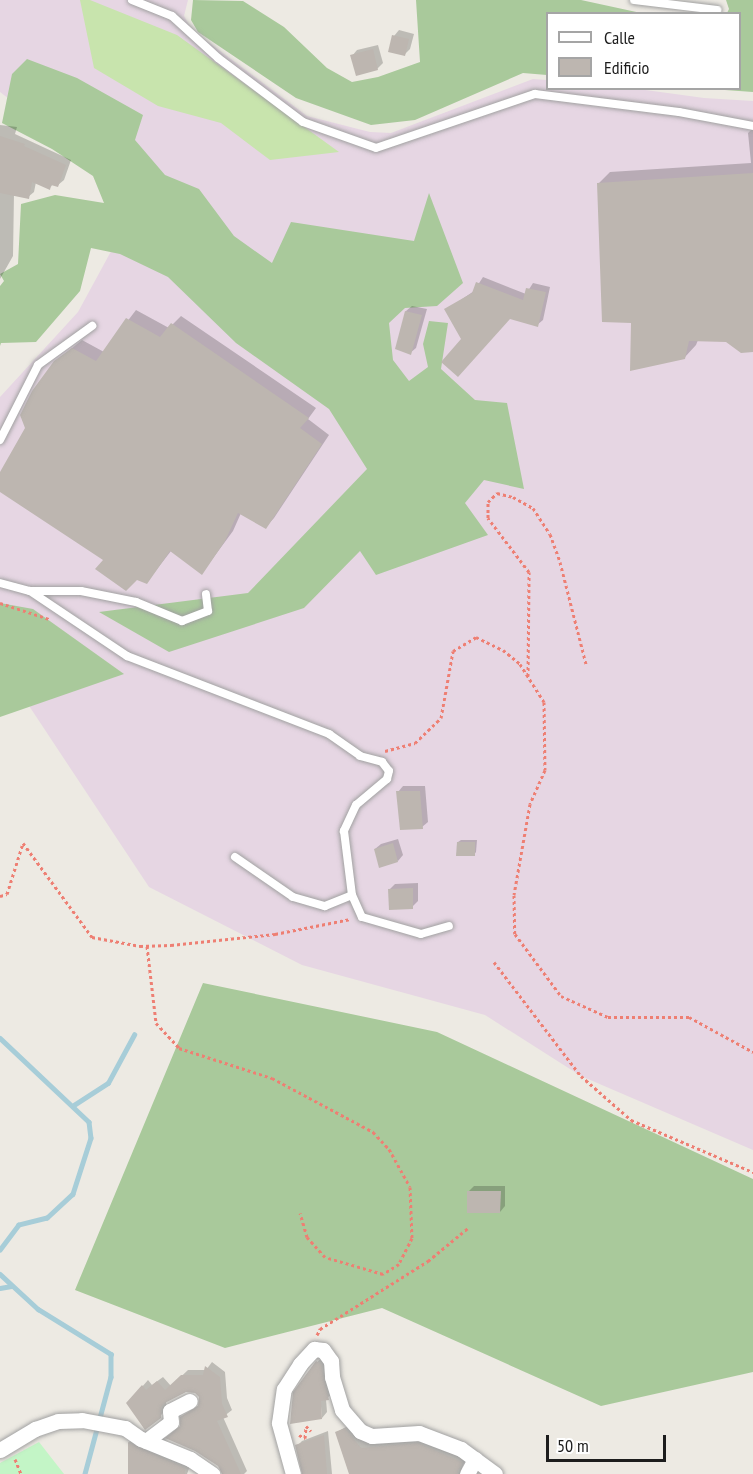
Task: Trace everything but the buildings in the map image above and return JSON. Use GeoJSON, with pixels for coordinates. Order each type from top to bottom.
{"type":"FeatureCollection","features":[{"type":"Feature","properties":{"kind":"street"},"geometry":{"type":"LineString","coordinates":[[293,1474],[279,1424],[284,1389],[300,1364],[315,1348],[323,1350],[332,1361],[332,1377],[342,1410],[360,1431],[372,1436],[419,1433],[461,1449],[495,1474]]}},
{"type":"Feature","properties":{"kind":"street"},"geometry":{"type":"LineString","coordinates":[[147,1442],[171,1422],[170,1411],[190,1401]]}},
{"type":"Feature","properties":{"kind":"street"},"geometry":{"type":"LineString","coordinates":[[0,1450],[35,1429],[58,1421],[82,1420],[125,1428],[147,1442],[190,1459],[212,1474]]}},
{"type":"Feature","properties":{"kind":"street"},"geometry":{"type":"LineString","coordinates":[[467,1474],[475,1459]]}},
{"type":"Feature","properties":{"kind":"lane"},"geometry":{"type":"LineString","coordinates":[[132,0],[172,16],[218,58],[303,122],[376,148],[535,94],[679,112],[753,126]]}},
{"type":"Feature","properties":{"kind":"lane"},"geometry":{"type":"LineString","coordinates":[[634,0],[717,10]]}},
{"type":"Feature","properties":{"kind":"lane"},"geometry":{"type":"LineString","coordinates":[[0,440],[38,365],[92,326]]}},
{"type":"Feature","properties":{"kind":"lane"},"geometry":{"type":"LineString","coordinates":[[0,583],[30,591],[81,591],[136,602],[182,621],[208,611],[206,594]]}},
{"type":"Feature","properties":{"kind":"lane"},"geometry":{"type":"LineString","coordinates":[[30,591],[127,656],[329,734],[360,756],[382,762],[389,771],[387,779],[356,805],[344,831],[352,895],[362,917],[421,934],[448,926]]}},
{"type":"Feature","properties":{"kind":"lane"},"geometry":{"type":"LineString","coordinates":[[235,857],[293,897],[325,906],[352,895]]}},
{"type":"Feature","properties":{"kind":"path"},"geometry":{"type":"LineString","coordinates":[[528,677],[528,572],[488,518],[488,502],[497,493],[513,497],[533,508],[550,534],[560,562],[586,664]]}},
{"type":"Feature","properties":{"kind":"path"},"geometry":{"type":"LineString","coordinates":[[360,756],[415,743],[441,718],[453,651],[476,637],[503,650],[520,664],[544,702],[545,770],[530,804],[514,895],[515,934],[561,996],[608,1017],[689,1017],[753,1052]]}},
{"type":"Feature","properties":{"kind":"path"},"geometry":{"type":"LineString","coordinates":[[0,896],[7,894],[23,843],[92,937],[147,946],[275,934],[362,917]]}},
{"type":"Feature","properties":{"kind":"path"},"geometry":{"type":"LineString","coordinates":[[147,946],[156,1023],[178,1048],[272,1078],[373,1132],[389,1149],[411,1187],[412,1238],[399,1264],[382,1274],[324,1257],[307,1237],[300,1213]]}},
{"type":"Feature","properties":{"kind":"path"},"geometry":{"type":"LineString","coordinates":[[494,962],[581,1076],[631,1120],[753,1172]]}},
{"type":"Feature","properties":{"kind":"path"},"geometry":{"type":"LineString","coordinates":[[315,1348],[320,1329],[428,1261],[468,1228]]}},
{"type":"Feature","properties":{"kind":"shaded area"},"geometry":{"type":"Polygon","coordinates":[[[0,0],[188,0],[184,16],[192,30],[307,116],[370,132],[391,133],[533,79],[546,80],[546,90],[646,90],[704,98],[753,101],[753,1150],[581,1076],[485,1015],[302,965],[149,887],[0,662],[0,397],[78,312],[140,198],[0,92],[0,0]]]}},
{"type":"Feature","properties":{"kind":"green space"},"geometry":{"type":"Polygon","coordinates":[[[80,0],[90,0],[177,35],[339,152],[270,160],[221,123],[158,106],[94,68],[80,0]]]}},
{"type":"Feature","properties":{"kind":"green space"},"geometry":{"type":"Polygon","coordinates":[[[193,0],[243,1],[284,27],[327,68],[352,82],[378,77],[420,62],[416,0],[581,0],[636,12],[546,12],[546,75],[523,73],[415,120],[371,125],[296,98],[198,32],[191,20],[193,0]]]}},
{"type":"Feature","properties":{"kind":"green space"},"geometry":{"type":"Polygon","coordinates":[[[726,0],[753,0],[753,92],[725,90],[741,90],[741,12],[728,12],[729,9],[726,0]]]}},
{"type":"Feature","properties":{"kind":"green space"},"geometry":{"type":"Polygon","coordinates":[[[27,59],[77,78],[143,115],[135,140],[165,175],[199,189],[234,236],[272,263],[291,222],[414,241],[429,193],[463,283],[437,306],[405,308],[389,323],[393,360],[409,381],[428,367],[423,344],[429,321],[448,323],[441,369],[475,400],[507,403],[524,489],[484,480],[465,503],[488,535],[376,575],[360,551],[304,608],[169,652],[99,612],[248,593],[367,469],[329,409],[236,343],[168,277],[120,254],[91,248],[80,291],[36,342],[1,343],[0,346],[0,286],[4,281],[0,274],[18,264],[21,204],[55,195],[104,203],[93,176],[52,149],[2,123],[12,74],[27,59]]]}},
{"type":"Feature","properties":{"kind":"green space"},"geometry":{"type":"Polygon","coordinates":[[[0,603],[33,609],[124,674],[0,717],[0,603]]]}},
{"type":"Feature","properties":{"kind":"green space"},"geometry":{"type":"Polygon","coordinates":[[[203,983],[437,1032],[753,1179],[753,1372],[601,1406],[382,1308],[225,1348],[75,1290],[203,983]]]}},
{"type":"Feature","properties":{"kind":"green space"},"geometry":{"type":"Polygon","coordinates":[[[39,1442],[64,1474],[0,1474],[0,1463],[39,1442]]]}},
{"type":"Feature","properties":{"kind":"waterway"},"geometry":{"type":"LineString","coordinates":[[74,1105],[108,1083],[134,1035]]}},
{"type":"Feature","properties":{"kind":"waterway"},"geometry":{"type":"LineString","coordinates":[[0,1038],[89,1122],[91,1138],[73,1194],[47,1218],[19,1225],[0,1250]]}},
{"type":"Feature","properties":{"kind":"waterway"},"geometry":{"type":"LineString","coordinates":[[0,1274],[38,1309],[111,1354],[111,1377],[85,1474]]}},
{"type":"Feature","properties":{"kind":"waterway"},"geometry":{"type":"LineString","coordinates":[[0,1288],[11,1286]]}}]}
